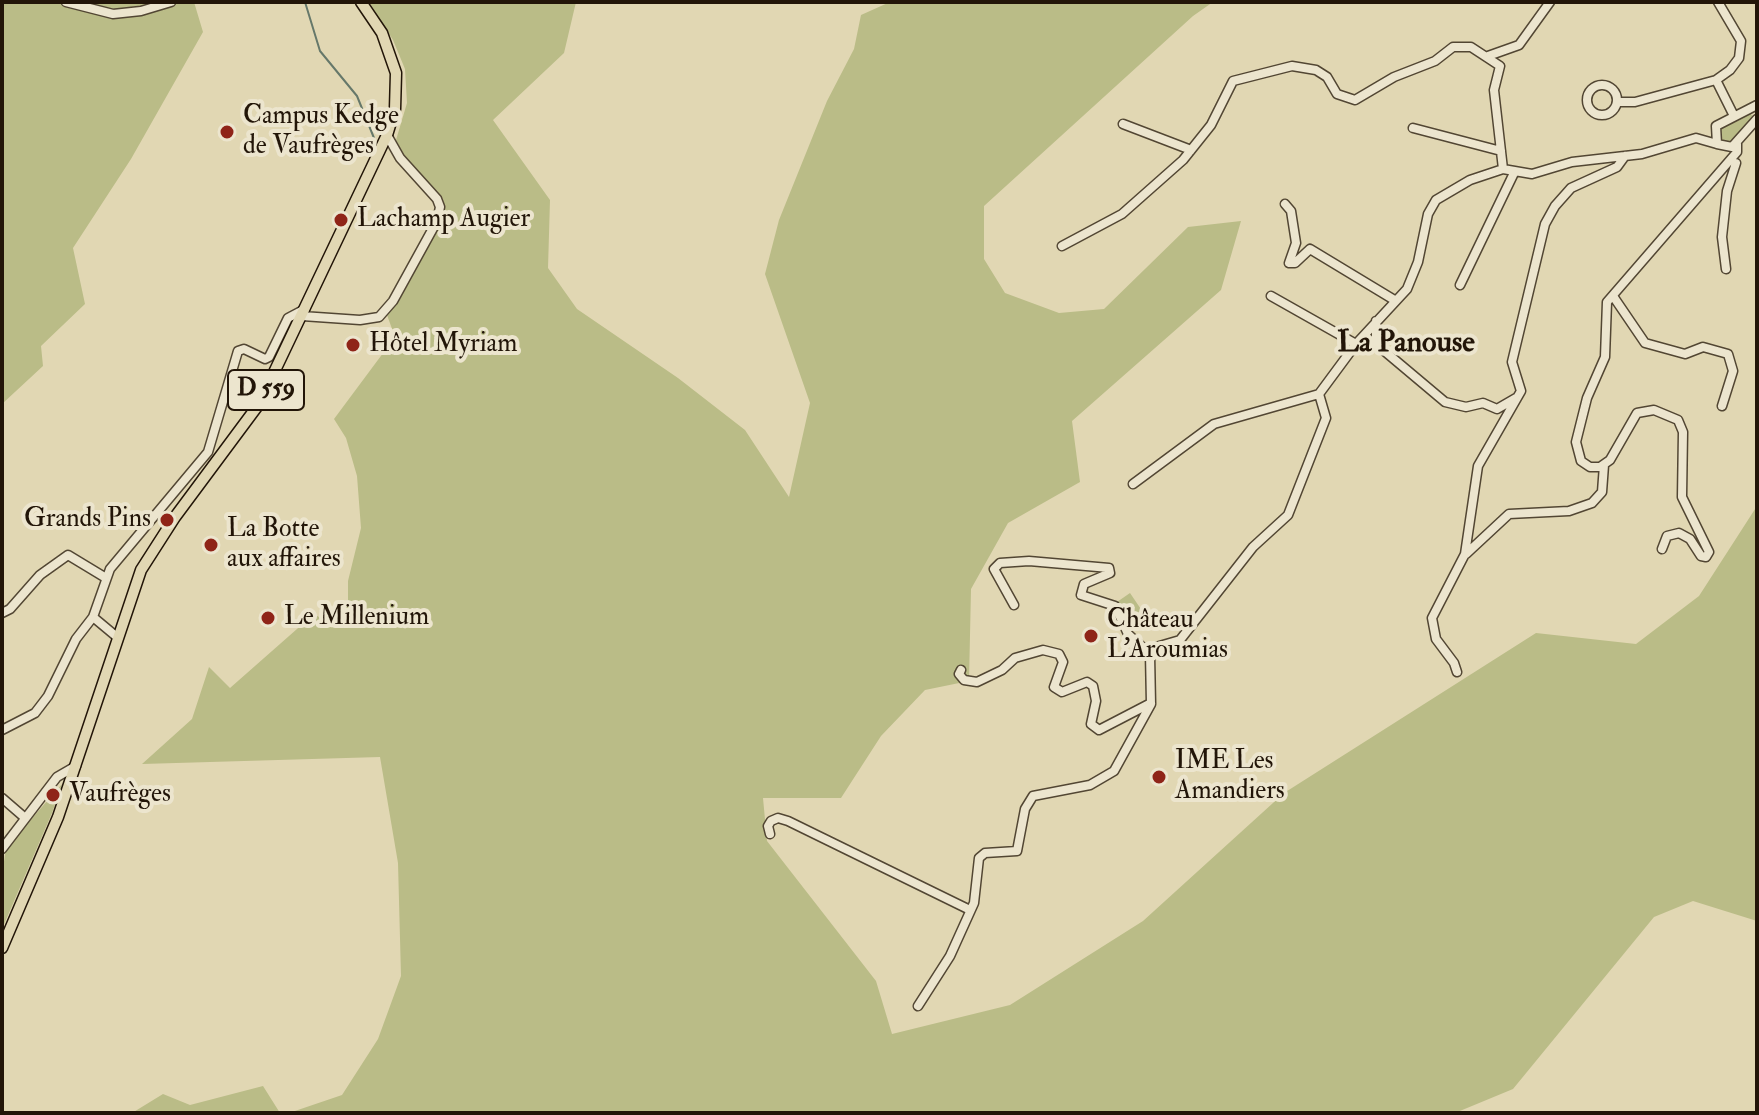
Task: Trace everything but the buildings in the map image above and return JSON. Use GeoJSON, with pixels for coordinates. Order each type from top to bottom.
{"type":"FeatureCollection","features":[{"type":"Feature","properties":{"kind":"main road","name":"D 559"},"geometry":{"type":"LineString","coordinates":[[3,941],[58,817],[117,637],[148,557],[259,404],[387,135],[395,109],[396,73],[382,33],[361,2]]}},
{"type":"Feature","properties":{"kind":"street"},"geometry":{"type":"LineString","coordinates":[[66,2],[113,14],[141,11],[166,2]]}},
{"type":"Feature","properties":{"kind":"street"},"geometry":{"type":"LineString","coordinates":[[1488,56],[1519,45],[1550,2]]}},
{"type":"Feature","properties":{"kind":"street"},"geometry":{"type":"LineString","coordinates":[[1618,102],[1635,102],[1716,80],[1735,65],[1741,50],[1739,33],[1718,2]]}},
{"type":"Feature","properties":{"kind":"street"},"geometry":{"type":"LineString","coordinates":[[1062,246],[1122,214],[1191,150],[1211,125],[1233,81],[1266,71],[1310,67],[1327,77],[1337,94],[1355,100],[1394,77],[1423,68],[1459,45],[1488,56],[1501,69],[1494,90],[1503,169]]}},
{"type":"Feature","properties":{"kind":"street"},"geometry":{"type":"LineString","coordinates":[[1716,80],[1734,116]]}},
{"type":"Feature","properties":{"kind":"street"},"geometry":{"type":"LineString","coordinates":[[1686,140],[1755,109]]}},
{"type":"Feature","properties":{"kind":"street"},"geometry":{"type":"LineString","coordinates":[[1727,148],[1737,144],[1757,119]]}},
{"type":"Feature","properties":{"kind":"street"},"geometry":{"type":"LineString","coordinates":[[1123,124],[1191,150]]}},
{"type":"Feature","properties":{"kind":"street"},"geometry":{"type":"LineString","coordinates":[[1716,126],[1717,144]]}},
{"type":"Feature","properties":{"kind":"street"},"geometry":{"type":"LineString","coordinates":[[1413,128],[1501,151]]}},
{"type":"Feature","properties":{"kind":"street"},"geometry":{"type":"LineString","coordinates":[[2,730],[35,713],[48,696],[76,639],[93,617],[106,578],[208,452],[238,351],[244,349],[265,359],[269,357],[288,318],[304,312],[360,320],[379,317],[393,301],[437,221],[440,207],[437,199],[400,158],[387,135]]}},
{"type":"Feature","properties":{"kind":"street"},"geometry":{"type":"LineString","coordinates":[[1133,484],[1214,424],[1319,394],[1414,275],[1428,214],[1436,200],[1470,180],[1503,169],[1532,174],[1572,162],[1625,156],[1699,138],[1727,148],[1733,161]]}},
{"type":"Feature","properties":{"kind":"street"},"geometry":{"type":"LineString","coordinates":[[1726,269],[1722,237],[1737,144]]}},
{"type":"Feature","properties":{"kind":"street"},"geometry":{"type":"LineString","coordinates":[[1457,672],[1436,639],[1432,618],[1465,554],[1478,466],[1519,396],[1521,387],[1512,362],[1545,224],[1571,188],[1617,167],[1625,156]]}},
{"type":"Feature","properties":{"kind":"street"},"geometry":{"type":"LineString","coordinates":[[1604,465],[1585,465],[1578,457],[1576,442],[1587,398],[1605,357],[1609,328],[1605,308],[1733,161]]}},
{"type":"Feature","properties":{"kind":"street"},"geometry":{"type":"LineString","coordinates":[[1460,285],[1514,173]]}},
{"type":"Feature","properties":{"kind":"street"},"geometry":{"type":"LineString","coordinates":[[1285,204],[1291,211],[1296,243],[1289,263],[1295,263],[1310,249],[1396,301]]}},
{"type":"Feature","properties":{"kind":"street"},"geometry":{"type":"LineString","coordinates":[[1271,296],[1356,344]]}},
{"type":"Feature","properties":{"kind":"street"},"geometry":{"type":"LineString","coordinates":[[1613,296],[1645,343],[1685,354],[1703,347],[1728,354],[1733,371],[1722,406]]}},
{"type":"Feature","properties":{"kind":"street"},"geometry":{"type":"LineString","coordinates":[[1376,320],[1376,344],[1445,402],[1466,407],[1483,403],[1499,409],[1519,396]]}},
{"type":"Feature","properties":{"kind":"street"},"geometry":{"type":"LineString","coordinates":[[918,1006],[939,977],[970,910],[982,854],[1017,851],[1025,809],[1033,796],[1090,785],[1114,771],[1151,703],[1150,654],[1156,647],[1180,640],[1253,547],[1288,515],[1326,418],[1319,394]]}},
{"type":"Feature","properties":{"kind":"street"},"geometry":{"type":"LineString","coordinates":[[1465,554],[1509,514],[1569,511],[1592,503],[1602,492],[1604,465],[1637,413],[1654,410],[1678,420],[1683,432],[1682,497],[1709,552],[1706,557],[1701,556],[1690,539],[1679,533],[1667,536],[1662,549]]}},
{"type":"Feature","properties":{"kind":"street"},"geometry":{"type":"LineString","coordinates":[[2,613],[10,609],[40,575],[68,555],[106,578]]}},
{"type":"Feature","properties":{"kind":"street"},"geometry":{"type":"LineString","coordinates":[[1014,605],[994,569],[1000,563],[1029,561],[1090,569],[1109,568],[1110,573],[1084,584],[1081,595],[1115,606],[1128,634],[1150,654]]}},
{"type":"Feature","properties":{"kind":"street"},"geometry":{"type":"LineString","coordinates":[[93,617],[117,637]]}},
{"type":"Feature","properties":{"kind":"street"},"geometry":{"type":"LineString","coordinates":[[961,670],[960,677],[964,680],[977,682],[1002,670],[1015,658],[1043,650],[1059,654],[1063,662],[1054,687],[1062,692],[1087,682],[1093,686],[1096,701],[1091,724],[1099,730],[1151,703]]}},
{"type":"Feature","properties":{"kind":"street"},"geometry":{"type":"LineString","coordinates":[[2,849],[24,817],[65,769],[76,766]]}},
{"type":"Feature","properties":{"kind":"street"},"geometry":{"type":"LineString","coordinates":[[2,798],[24,817]]}},
{"type":"Feature","properties":{"kind":"street"},"geometry":{"type":"LineString","coordinates":[[770,834],[768,826],[771,821],[778,818],[788,821],[970,910]]}},
{"type":"Feature","properties":{"kind":"green space"},"geometry":{"type":"Polygon","coordinates":[[[2,2],[194,2],[203,32],[131,159],[73,248],[85,304],[41,346],[43,366],[2,404],[2,2]]]}},
{"type":"Feature","properties":{"kind":"green space"},"geometry":{"type":"Polygon","coordinates":[[[369,2],[576,2],[564,53],[493,120],[550,200],[548,268],[577,309],[678,378],[745,430],[789,497],[810,403],[765,274],[779,220],[827,101],[854,49],[861,15],[890,2],[1213,2],[1193,16],[984,206],[984,259],[1005,293],[1059,313],[1104,309],[1188,227],[1241,221],[1221,290],[1072,421],[1080,482],[1008,523],[971,589],[969,681],[925,690],[881,736],[841,798],[763,798],[767,841],[876,981],[892,1034],[1010,1005],[1143,921],[1284,793],[1536,633],[1636,644],[1699,596],[1757,506],[1757,921],[1693,901],[1654,917],[1513,1089],[1455,1113],[289,1113],[342,1095],[378,1039],[401,976],[398,863],[380,757],[142,764],[192,719],[209,667],[230,688],[314,614],[329,623],[348,603],[348,581],[361,528],[357,476],[346,438],[334,419],[395,337],[387,315],[400,299],[445,216],[443,199],[404,155],[396,140],[407,103],[405,69],[393,40],[369,2]]]}},
{"type":"Feature","properties":{"kind":"green space"},"geometry":{"type":"Polygon","coordinates":[[[1750,113],[1754,118],[1730,144],[1719,139],[1719,131],[1725,125],[1750,113]]]}},
{"type":"Feature","properties":{"kind":"green space"},"geometry":{"type":"Polygon","coordinates":[[[1130,593],[1149,621],[1137,630],[1117,602],[1130,593]]]}},
{"type":"Feature","properties":{"kind":"green space"},"geometry":{"type":"Polygon","coordinates":[[[62,784],[2,929],[2,875],[6,848],[62,784]]]}},
{"type":"Feature","properties":{"kind":"green space"},"geometry":{"type":"Polygon","coordinates":[[[263,1086],[280,1113],[132,1113],[163,1094],[190,1105],[263,1086]]]}},
{"type":"Feature","properties":{"kind":"waterway"},"geometry":{"type":"LineString","coordinates":[[110,2],[134,2]]}},
{"type":"Feature","properties":{"kind":"waterway"},"geometry":{"type":"LineString","coordinates":[[305,2],[320,51],[357,96],[374,138]]}},
{"type":"Feature","properties":{"kind":"place","name":"Campus Kedge de Vaufrèges"},"geometry":{"type":"Point","coordinates":[227,132]}},
{"type":"Feature","properties":{"kind":"place","name":"Lachamp Augier"},"geometry":{"type":"Point","coordinates":[341,220]}},
{"type":"Feature","properties":{"kind":"place","name":"Hôtel Myriam"},"geometry":{"type":"Point","coordinates":[353,345]}},
{"type":"Feature","properties":{"kind":"place","name":"Grands Pins"},"geometry":{"type":"Point","coordinates":[167,520]}},
{"type":"Feature","properties":{"kind":"place","name":"La Botte aux affaires"},"geometry":{"type":"Point","coordinates":[211,545]}},
{"type":"Feature","properties":{"kind":"place","name":"Le Millenium"},"geometry":{"type":"Point","coordinates":[268,618]}},
{"type":"Feature","properties":{"kind":"place","name":"Château L'Aroumias"},"geometry":{"type":"Point","coordinates":[1091,636]}},
{"type":"Feature","properties":{"kind":"place","name":"IME Les Amandiers"},"geometry":{"type":"Point","coordinates":[1159,777]}},
{"type":"Feature","properties":{"kind":"place","name":"Vaufrèges"},"geometry":{"type":"Point","coordinates":[53,795]}},
{"type":"Feature","properties":{"kind":"district","name":"La Panouse"},"geometry":{"type":"Point","coordinates":[1406,345]}}]}
